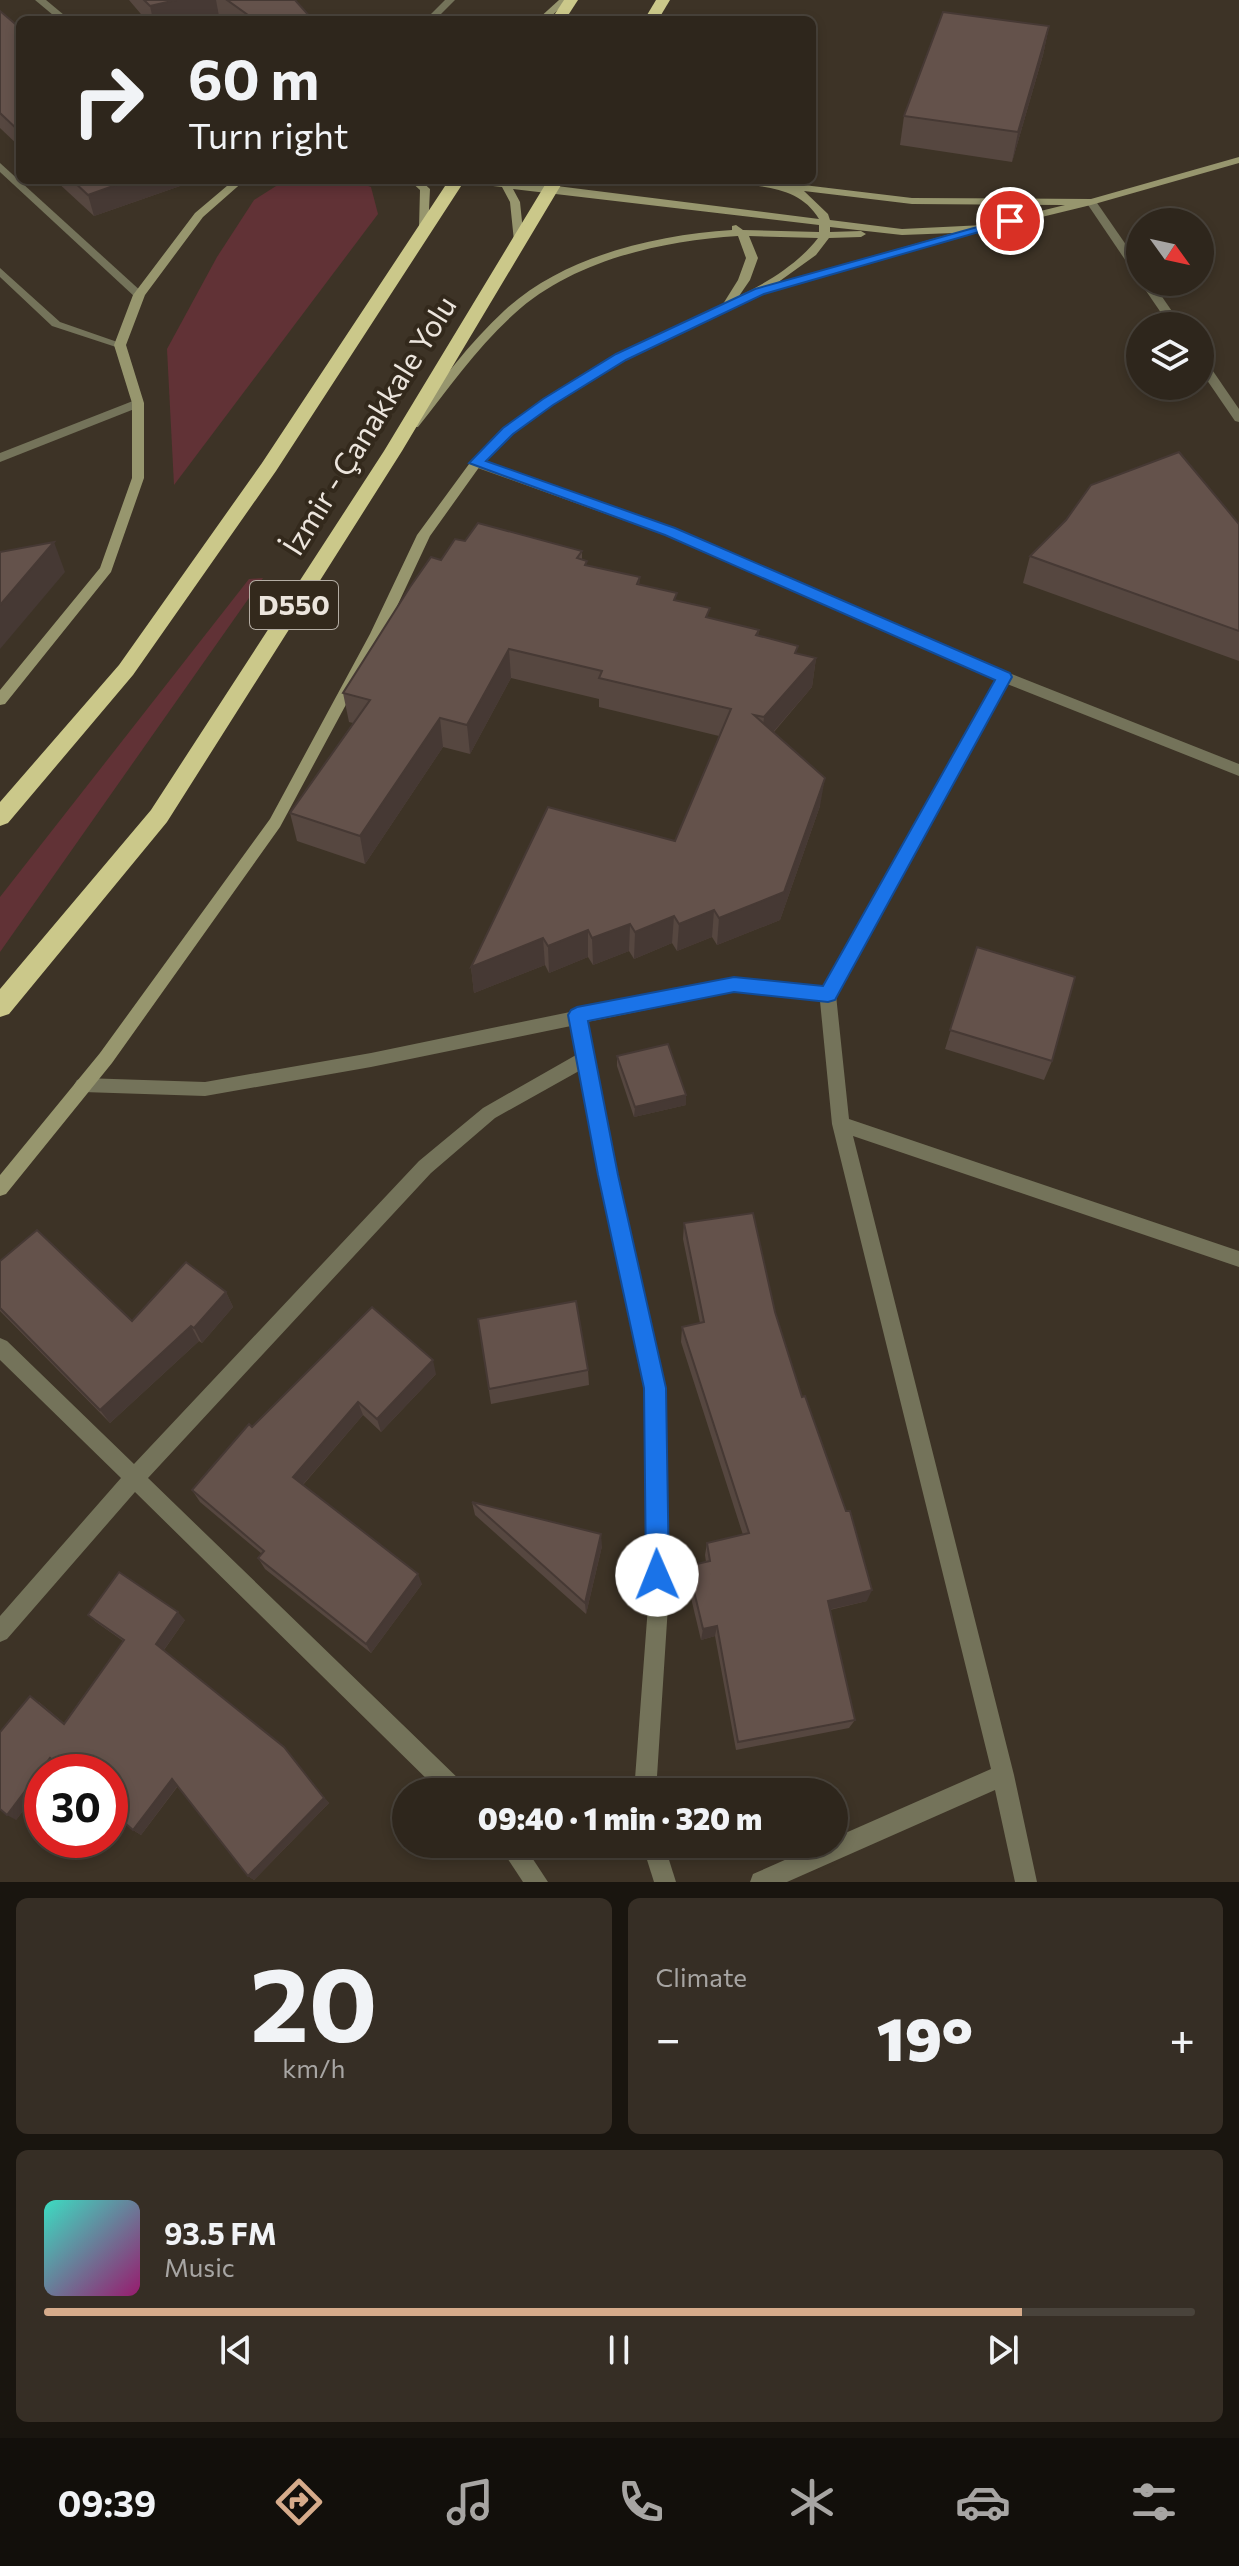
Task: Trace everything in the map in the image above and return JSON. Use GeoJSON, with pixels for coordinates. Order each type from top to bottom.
{"type":"FeatureCollection","features":[{"type":"Feature","properties":{"kind":"highway","name":"İzmir - Çanakkale Yolu"},"geometry":{"type":"LineString","coordinates":[[0,817],[126,670],[269,467],[454,184]]}},
{"type":"Feature","properties":{"kind":"highway","name":"İzmir - Çanakkale Yolu"},"geometry":{"type":"LineString","coordinates":[[0,1007],[159,816],[393,451],[552,186]]}},
{"type":"Feature","properties":{"kind":"main road"},"geometry":{"type":"LineString","coordinates":[[546,16],[564,0]]}},
{"type":"Feature","properties":{"kind":"main road"},"geometry":{"type":"LineString","coordinates":[[759,291],[1239,160]]}},
{"type":"Feature","properties":{"kind":"main road"},"geometry":{"type":"LineString","coordinates":[[0,700],[106,569],[138,478],[138,403],[120,345],[139,295],[199,215],[235,184]]}},
{"type":"Feature","properties":{"kind":"main road"},"geometry":{"type":"LineString","coordinates":[[419,184],[425,189],[424,228]]}},
{"type":"Feature","properties":{"kind":"main road"},"geometry":{"type":"LineString","coordinates":[[506,184],[515,202],[519,241]]}},
{"type":"Feature","properties":{"kind":"main road"},"geometry":{"type":"LineString","coordinates":[[521,184],[719,209],[825,229]]}},
{"type":"Feature","properties":{"kind":"main road"},"geometry":{"type":"LineString","coordinates":[[761,184],[912,201],[1091,202]]}},
{"type":"Feature","properties":{"kind":"main road"},"geometry":{"type":"LineString","coordinates":[[0,1188],[83,1085],[275,823],[377,634],[424,535],[476,463],[508,431],[548,402],[621,357],[759,291],[812,253],[825,229],[817,206],[804,195],[781,187]]}},
{"type":"Feature","properties":{"kind":"main road"},"geometry":{"type":"LineString","coordinates":[[719,209],[746,239],[752,258],[744,280],[726,307]]}},
{"type":"Feature","properties":{"kind":"main road"},"geometry":{"type":"LineString","coordinates":[[393,451],[484,338],[528,297],[585,267],[678,237],[825,229],[902,232],[984,228]]}},
{"type":"Feature","properties":{"kind":"street"},"geometry":{"type":"LineString","coordinates":[[40,0],[60,16]]}},
{"type":"Feature","properties":{"kind":"street"},"geometry":{"type":"LineString","coordinates":[[434,16],[450,0]]}},
{"type":"Feature","properties":{"kind":"street"},"geometry":{"type":"LineString","coordinates":[[0,166],[16,181]]}},
{"type":"Feature","properties":{"kind":"street"},"geometry":{"type":"LineString","coordinates":[[19,184],[139,295]]}},
{"type":"Feature","properties":{"kind":"street"},"geometry":{"type":"LineString","coordinates":[[1091,202],[1126,253]]}},
{"type":"Feature","properties":{"kind":"street"},"geometry":{"type":"LineString","coordinates":[[0,271],[56,324],[120,345]]}},
{"type":"Feature","properties":{"kind":"street"},"geometry":{"type":"LineString","coordinates":[[1214,381],[1239,418]]}},
{"type":"Feature","properties":{"kind":"street"},"geometry":{"type":"LineString","coordinates":[[0,458],[138,403]]}},
{"type":"Feature","properties":{"kind":"street"},"geometry":{"type":"LineString","coordinates":[[476,463],[670,532],[1004,677],[1239,770]]}},
{"type":"Feature","properties":{"kind":"street"},"geometry":{"type":"LineString","coordinates":[[1004,677],[828,995],[841,1124],[1003,1775],[1026,1882]]}},
{"type":"Feature","properties":{"kind":"street"},"geometry":{"type":"LineString","coordinates":[[83,1085],[205,1089],[371,1060],[734,985],[828,995]]}},
{"type":"Feature","properties":{"kind":"street"},"geometry":{"type":"LineString","coordinates":[[577,1015],[655,1388],[658,1606],[646,1778]]}},
{"type":"Feature","properties":{"kind":"street"},"geometry":{"type":"LineString","coordinates":[[0,1632],[134,1478],[425,1167],[489,1113],[585,1059]]}},
{"type":"Feature","properties":{"kind":"street"},"geometry":{"type":"LineString","coordinates":[[841,1124],[1239,1259]]}},
{"type":"Feature","properties":{"kind":"street"},"geometry":{"type":"LineString","coordinates":[[0,1347],[442,1778]]}},
{"type":"Feature","properties":{"kind":"street"},"geometry":{"type":"LineString","coordinates":[[761,1882],[1003,1775]]}},
{"type":"Feature","properties":{"kind":"street"},"geometry":{"type":"LineString","coordinates":[[519,1858],[537,1882]]}},
{"type":"Feature","properties":{"kind":"street"},"geometry":{"type":"LineString","coordinates":[[657,1858],[665,1882]]}},
{"type":"Feature","properties":{"kind":"shaded area"},"geometry":{"type":"Polygon","coordinates":[[[279,184],[362,184],[371,187],[378,214],[174,485],[167,349],[217,257],[254,200],[279,184]]]}},
{"type":"Feature","properties":{"kind":"shaded area"},"geometry":{"type":"Polygon","coordinates":[[[263,578],[0,952],[0,897],[249,579],[263,578]]]}},
{"type":"Feature","properties":{"kind":"building"},"geometry":{"type":"Polygon","coordinates":[[[144,0],[176,0],[150,6],[144,0]]]}},
{"type":"Feature","properties":{"kind":"building"},"geometry":{"type":"Polygon","coordinates":[[[227,0],[295,0],[309,16],[249,16],[227,0]]]}},
{"type":"Feature","properties":{"kind":"building"},"geometry":{"type":"Polygon","coordinates":[[[0,11],[16,25],[16,128],[0,113],[0,11]]]}},
{"type":"Feature","properties":{"kind":"building"},"geometry":{"type":"Polygon","coordinates":[[[943,12],[1049,26],[1018,132],[904,116],[943,12]]]}},
{"type":"Feature","properties":{"kind":"building"},"geometry":{"type":"Polygon","coordinates":[[[76,184],[119,184],[88,195],[76,184]]]}},
{"type":"Feature","properties":{"kind":"building"},"geometry":{"type":"Polygon","coordinates":[[[1179,452],[1239,524],[1239,631],[1030,556],[1066,520],[1091,485],[1179,452]]]}},
{"type":"Feature","properties":{"kind":"building"},"geometry":{"type":"Polygon","coordinates":[[[478,523],[582,551],[577,558],[587,561],[585,565],[640,577],[637,584],[677,593],[674,600],[710,608],[706,617],[759,630],[756,635],[798,646],[795,653],[816,658],[764,717],[754,715],[825,778],[784,892],[719,918],[714,910],[679,924],[674,916],[635,932],[630,924],[592,938],[588,930],[548,946],[543,938],[471,967],[548,807],[675,841],[731,709],[599,678],[602,671],[509,649],[467,725],[440,718],[360,836],[290,813],[370,700],[343,693],[410,587],[431,557],[441,560],[455,539],[465,541],[478,523]]]}},
{"type":"Feature","properties":{"kind":"building"},"geometry":{"type":"Polygon","coordinates":[[[54,542],[0,605],[0,552],[54,542]]]}},
{"type":"Feature","properties":{"kind":"building"},"geometry":{"type":"Polygon","coordinates":[[[977,947],[1075,977],[1052,1061],[950,1030],[977,947]]]}},
{"type":"Feature","properties":{"kind":"building"},"geometry":{"type":"Polygon","coordinates":[[[668,1044],[686,1095],[635,1107],[617,1056],[668,1044]]]}},
{"type":"Feature","properties":{"kind":"building"},"geometry":{"type":"Polygon","coordinates":[[[753,1213],[775,1312],[802,1397],[805,1396],[846,1511],[850,1511],[872,1590],[828,1601],[855,1720],[738,1742],[717,1626],[703,1629],[688,1566],[710,1561],[707,1543],[749,1533],[682,1327],[704,1322],[684,1223],[753,1213]]]}},
{"type":"Feature","properties":{"kind":"building"},"geometry":{"type":"Polygon","coordinates":[[[37,1230],[132,1321],[186,1262],[226,1292],[194,1328],[191,1326],[100,1410],[0,1308],[0,1261],[37,1230]]]}},
{"type":"Feature","properties":{"kind":"building"},"geometry":{"type":"Polygon","coordinates":[[[576,1301],[588,1370],[489,1389],[478,1319],[576,1301]]]}},
{"type":"Feature","properties":{"kind":"building"},"geometry":{"type":"Polygon","coordinates":[[[372,1307],[433,1360],[377,1419],[358,1402],[293,1477],[418,1574],[366,1644],[258,1558],[264,1551],[192,1490],[249,1424],[252,1427],[372,1307]]]}},
{"type":"Feature","properties":{"kind":"building"},"geometry":{"type":"Polygon","coordinates":[[[472,1502],[601,1534],[585,1603],[472,1502]]]}},
{"type":"Feature","properties":{"kind":"building"},"geometry":{"type":"Polygon","coordinates":[[[119,1572],[178,1612],[156,1644],[284,1747],[324,1798],[248,1876],[172,1779],[133,1830],[128,1826],[128,1754],[24,1754],[24,1792],[7,1815],[0,1809],[0,1732],[30,1696],[64,1724],[124,1640],[88,1615],[119,1572]]]}},
{"type":"Feature","properties":{"kind":"route"},"geometry":{"type":"LineString","coordinates":[[657,1575],[655,1388],[608,1175],[577,1015],[734,985],[828,995],[1004,677],[670,532],[476,463],[508,431],[621,357],[759,291],[1010,221]]}}]}
